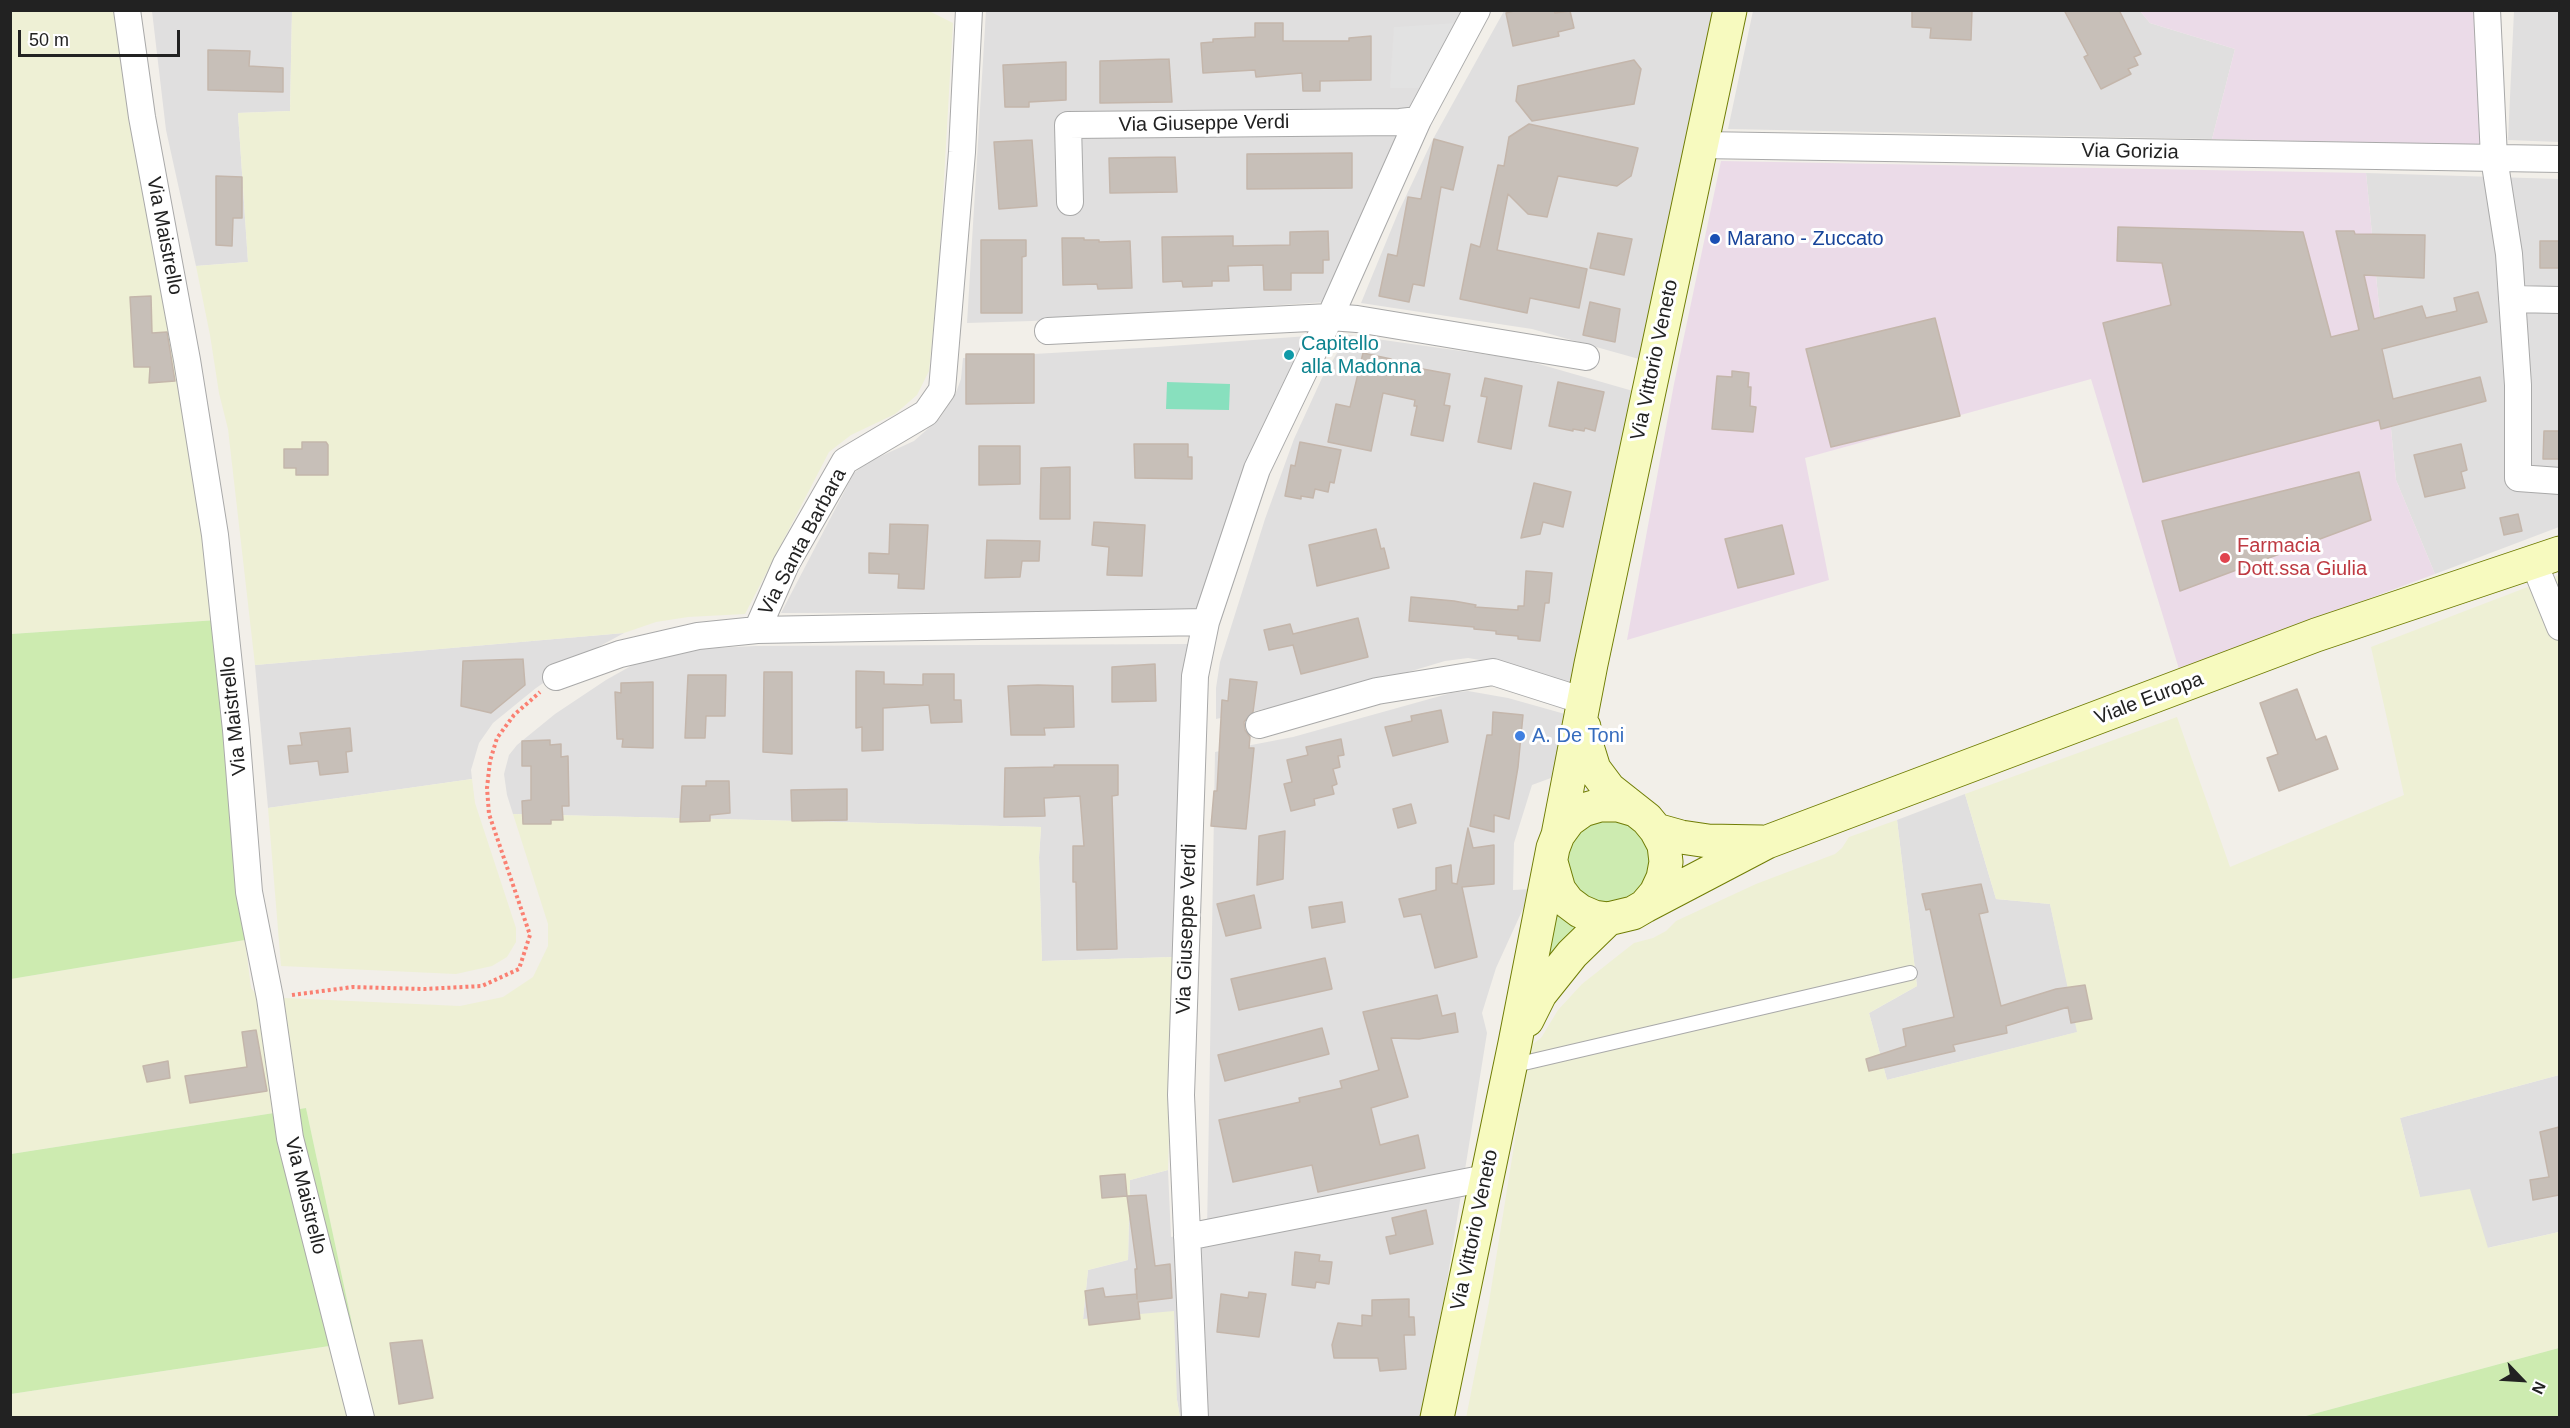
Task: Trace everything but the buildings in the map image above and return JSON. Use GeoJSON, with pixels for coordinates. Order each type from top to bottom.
{"type":"FeatureCollection","features":[{"type":"Feature","properties":{"kind":"main road","name":"Via Vittorio Veneto"},"geometry":{"type":"LineString","coordinates":[[1437,1418],[1583,706],[1730,10]]}},
{"type":"Feature","properties":{"kind":"main road","name":"Viale Europa"},"geometry":{"type":"LineString","coordinates":[[1645,906],[1767,842],[2316,635],[2547,558]]}},
{"type":"Feature","properties":{"kind":"main road","name":"Via Vittorio Veneto"},"geometry":{"type":"LineString","coordinates":[[1583,706],[1585,740],[1594,769],[1609,789],[1646,820]]}},
{"type":"Feature","properties":{"kind":"main road"},"geometry":{"type":"LineString","coordinates":[[1554,848],[1569,820],[1583,810],[1600,805],[1618,805],[1646,820],[1664,845],[1666,862],[1663,878],[1656,893],[1645,906]]}},
{"type":"Feature","properties":{"kind":"main road","name":"Viale Europa"},"geometry":{"type":"LineString","coordinates":[[1646,820],[1681,837],[1708,841],[1767,842]]}},
{"type":"Feature","properties":{"kind":"main road","name":"Via Vittorio Veneto"},"geometry":{"type":"LineString","coordinates":[[1554,848],[1559,891],[1580,911],[1594,917],[1608,919],[1634,913],[1645,906]]}},
{"type":"Feature","properties":{"kind":"main road","name":"Via Vittorio Veneto"},"geometry":{"type":"LineString","coordinates":[[1512,1055],[1540,994],[1572,954],[1608,919]]}},
{"type":"Feature","properties":{"kind":"street","name":"Via Maistrello"},"geometry":{"type":"LineString","coordinates":[[127,10],[142,117],[187,360],[215,535],[237,730],[249,892],[270,998],[290,1138],[361,1418]]}},
{"type":"Feature","properties":{"kind":"street","name":"Via Santa Barbara"},"geometry":{"type":"LineString","coordinates":[[556,677],[632,652],[698,636],[757,630],[786,564],[845,461],[926,414],[942,390],[962,152],[969,10]]}},
{"type":"Feature","properties":{"kind":"street","name":"Via Giuseppe Verdi"},"geometry":{"type":"LineString","coordinates":[[1195,1418],[1182,1083],[1195,676],[1206,622],[1257,469],[1330,317],[1448,52],[1478,10]]}},
{"type":"Feature","properties":{"kind":"street"},"geometry":{"type":"LineString","coordinates":[[2487,10],[2494,158],[2509,254],[2518,385],[2518,478],[2559,481]]}},
{"type":"Feature","properties":{"kind":"street","name":"Via Giuseppe Verdi"},"geometry":{"type":"LineString","coordinates":[[1070,202],[1068,125],[1418,120]]}},
{"type":"Feature","properties":{"kind":"street","name":"Via Gorizia"},"geometry":{"type":"LineString","coordinates":[[1701,144],[2559,159]]}},
{"type":"Feature","properties":{"kind":"street"},"geometry":{"type":"LineString","coordinates":[[2512,298],[2559,300]]}},
{"type":"Feature","properties":{"kind":"street"},"geometry":{"type":"LineString","coordinates":[[1048,331],[1330,317],[1358,319],[1586,357]]}},
{"type":"Feature","properties":{"kind":"street","name":"Viale Europa"},"geometry":{"type":"LineString","coordinates":[[2547,558],[2559,627]]}},
{"type":"Feature","properties":{"kind":"street"},"geometry":{"type":"LineString","coordinates":[[757,630],[1206,622]]}},
{"type":"Feature","properties":{"kind":"street"},"geometry":{"type":"LineString","coordinates":[[1259,725],[1377,691],[1493,672],[1583,706]]}},
{"type":"Feature","properties":{"kind":"street"},"geometry":{"type":"LineString","coordinates":[[1187,1237],[1486,1178]]}},
{"type":"Feature","properties":{"kind":"lane"},"geometry":{"type":"LineString","coordinates":[[1512,1055],[1910,973]]}},
{"type":"Feature","properties":{"kind":"path"},"geometry":{"type":"LineString","coordinates":[[270,998],[352,987],[424,989],[482,986],[519,969],[530,935],[489,814],[487,788],[490,760],[497,738],[514,715],[556,677]]}},
{"type":"Feature","properties":{"kind":"shaded area"},"geometry":{"type":"Polygon","coordinates":[[[152,11],[292,11],[290,111],[238,113],[248,262],[196,266],[166,130],[152,11]]]}},
{"type":"Feature","properties":{"kind":"shaded area"},"geometry":{"type":"Polygon","coordinates":[[[986,11],[1467,11],[1403,126],[1368,200],[1327,302],[967,323],[986,11]]]}},
{"type":"Feature","properties":{"kind":"shaded area"},"geometry":{"type":"Polygon","coordinates":[[[1504,11],[1714,11],[1639,359],[1532,329],[1361,303],[1398,213],[1432,141],[1504,11]]]}},
{"type":"Feature","properties":{"kind":"shaded area"},"geometry":{"type":"Polygon","coordinates":[[[1753,11],[2140,11],[2150,23],[2235,49],[2212,139],[1728,129],[1753,11]]]}},
{"type":"Feature","properties":{"kind":"shaded area"},"geometry":{"type":"Polygon","coordinates":[[[2140,11],[2482,11],[2488,145],[2212,139],[2235,49],[2150,23],[2140,11]]]}},
{"type":"Feature","properties":{"kind":"shaded area"},"geometry":{"type":"Polygon","coordinates":[[[2514,11],[2559,11],[2559,142],[2508,140],[2514,11]]]}},
{"type":"Feature","properties":{"kind":"shaded area"},"geometry":{"type":"Polygon","coordinates":[[[1454,23],[1423,88],[1390,88],[1394,27],[1454,23]]]}},
{"type":"Feature","properties":{"kind":"shaded area"},"geometry":{"type":"Polygon","coordinates":[[[1721,161],[2366,173],[2396,480],[2435,574],[2179,669],[2091,379],[1805,458],[1829,580],[1627,640],[1674,384],[1721,161]]]}},
{"type":"Feature","properties":{"kind":"shaded area"},"geometry":{"type":"Polygon","coordinates":[[[2366,173],[2559,179],[2559,527],[2435,574],[2396,480],[2366,173]]]}},
{"type":"Feature","properties":{"kind":"shaded area"},"geometry":{"type":"Polygon","coordinates":[[[1348,335],[1525,360],[1633,391],[1581,687],[1516,666],[1468,658],[1445,661],[1331,695],[1216,719],[1216,688],[1220,662],[1265,519],[1294,439],[1322,378],[1348,335]]]}},
{"type":"Feature","properties":{"kind":"shaded area"},"geometry":{"type":"Polygon","coordinates":[[[1308,336],[1200,612],[781,613],[854,473],[868,462],[914,441],[940,418],[955,395],[961,379],[963,358],[1308,336]]]}},
{"type":"Feature","properties":{"kind":"shaded area"},"geometry":{"type":"Polygon","coordinates":[[[624,633],[589,652],[536,688],[493,723],[479,743],[471,770],[472,779],[268,808],[255,665],[624,633]]]}},
{"type":"Feature","properties":{"kind":"shaded area"},"geometry":{"type":"Polygon","coordinates":[[[1191,644],[1174,957],[1042,961],[1039,857],[1041,827],[513,814],[507,795],[504,774],[509,755],[517,745],[555,714],[638,662],[692,649],[756,646],[1191,644]]]}},
{"type":"Feature","properties":{"kind":"shaded area"},"geometry":{"type":"Polygon","coordinates":[[[1468,691],[1508,698],[1572,716],[1559,775],[1532,785],[1514,843],[1513,890],[1532,889],[1496,968],[1482,1013],[1487,1033],[1445,1294],[1420,1417],[1180,1417],[1177,1400],[1083,1320],[1088,1270],[1128,1260],[1130,1180],[1168,1170],[1171,1237],[1207,1232],[1215,752],[1293,737],[1451,693],[1468,691]]]}},
{"type":"Feature","properties":{"kind":"shaded area"},"geometry":{"type":"Polygon","coordinates":[[[1965,794],[1996,899],[2050,904],[2078,1032],[1887,1080],[1869,1013],[1917,986],[1897,820],[1965,794]]]}},
{"type":"Feature","properties":{"kind":"shaded area"},"geometry":{"type":"Polygon","coordinates":[[[2559,1075],[2559,1232],[2487,1248],[2420,1197],[2400,1118],[2559,1075]]]}},
{"type":"Feature","properties":{"kind":"green space"},"geometry":{"type":"Polygon","coordinates":[[[927,10],[953,23],[938,283],[929,371],[917,395],[895,414],[851,435],[829,452],[745,614],[688,617],[656,622],[624,633],[255,665],[228,429],[219,393],[196,266],[248,262],[238,113],[290,111],[292,11],[927,10]]]}},
{"type":"Feature","properties":{"kind":"green space"},"geometry":{"type":"Polygon","coordinates":[[[11,11],[119,11],[217,620],[11,634],[11,11]]]}},
{"type":"Feature","properties":{"kind":"green space"},"geometry":{"type":"Polygon","coordinates":[[[1167,382],[1230,384],[1229,410],[1166,409],[1167,382]]]}},
{"type":"Feature","properties":{"kind":"green space"},"geometry":{"type":"Polygon","coordinates":[[[2559,575],[2559,1075],[2400,1118],[2420,1197],[2470,1189],[2488,1248],[2559,1232],[2559,1348],[2302,1417],[1466,1418],[1489,1302],[1530,1046],[1541,1038],[1558,1010],[1582,984],[1634,943],[1653,938],[1666,931],[1676,921],[1756,884],[1835,854],[1849,837],[1897,820],[1917,986],[1869,1013],[1887,1080],[2077,1032],[2050,904],[1996,899],[1965,794],[2177,717],[2230,867],[2404,795],[2371,647],[2559,575]]]}},
{"type":"Feature","properties":{"kind":"green space"},"geometry":{"type":"Polygon","coordinates":[[[217,620],[235,791],[245,940],[11,979],[11,634],[217,620]]]}},
{"type":"Feature","properties":{"kind":"green space"},"geometry":{"type":"Polygon","coordinates":[[[472,779],[475,803],[516,928],[516,942],[507,957],[492,966],[456,974],[281,966],[268,808],[472,779]]]}},
{"type":"Feature","properties":{"kind":"green space"},"geometry":{"type":"Polygon","coordinates":[[[513,814],[1041,827],[1039,857],[1042,961],[1174,957],[1168,1170],[1130,1180],[1128,1260],[1088,1270],[1083,1319],[1174,1311],[1177,1400],[1180,1417],[11,1417],[11,1394],[356,1342],[306,1108],[11,1154],[11,979],[245,940],[251,988],[263,997],[460,1006],[503,997],[533,977],[548,946],[548,924],[513,814]]]}},
{"type":"Feature","properties":{"kind":"green space"},"geometry":{"type":"Polygon","coordinates":[[[1602,815],[1640,827],[1655,862],[1638,898],[1595,906],[1567,882],[1567,840],[1602,815]]]}},
{"type":"Feature","properties":{"kind":"green space"},"geometry":{"type":"Polygon","coordinates":[[[1543,905],[1581,926],[1539,972],[1543,905]]]}},
{"type":"Feature","properties":{"kind":"green space"},"geometry":{"type":"Polygon","coordinates":[[[306,1108],[356,1342],[11,1394],[11,1154],[306,1108]]]}},
{"type":"Feature","properties":{"kind":"green space"},"geometry":{"type":"Polygon","coordinates":[[[2559,1348],[2559,1417],[2302,1417],[2559,1348]]]}},
{"type":"Feature","properties":{"kind":"place","name":"Marano - Zuccato"},"geometry":{"type":"Point","coordinates":[1715,239]}},
{"type":"Feature","properties":{"kind":"place","name":"Capitello alla Madonna"},"geometry":{"type":"Point","coordinates":[1289,355]}},
{"type":"Feature","properties":{"kind":"place","name":"Farmacia Dott.ssa Giulia"},"geometry":{"type":"Point","coordinates":[2225,558]}},
{"type":"Feature","properties":{"kind":"place","name":"A. De Toni"},"geometry":{"type":"Point","coordinates":[1520,736]}}]}
